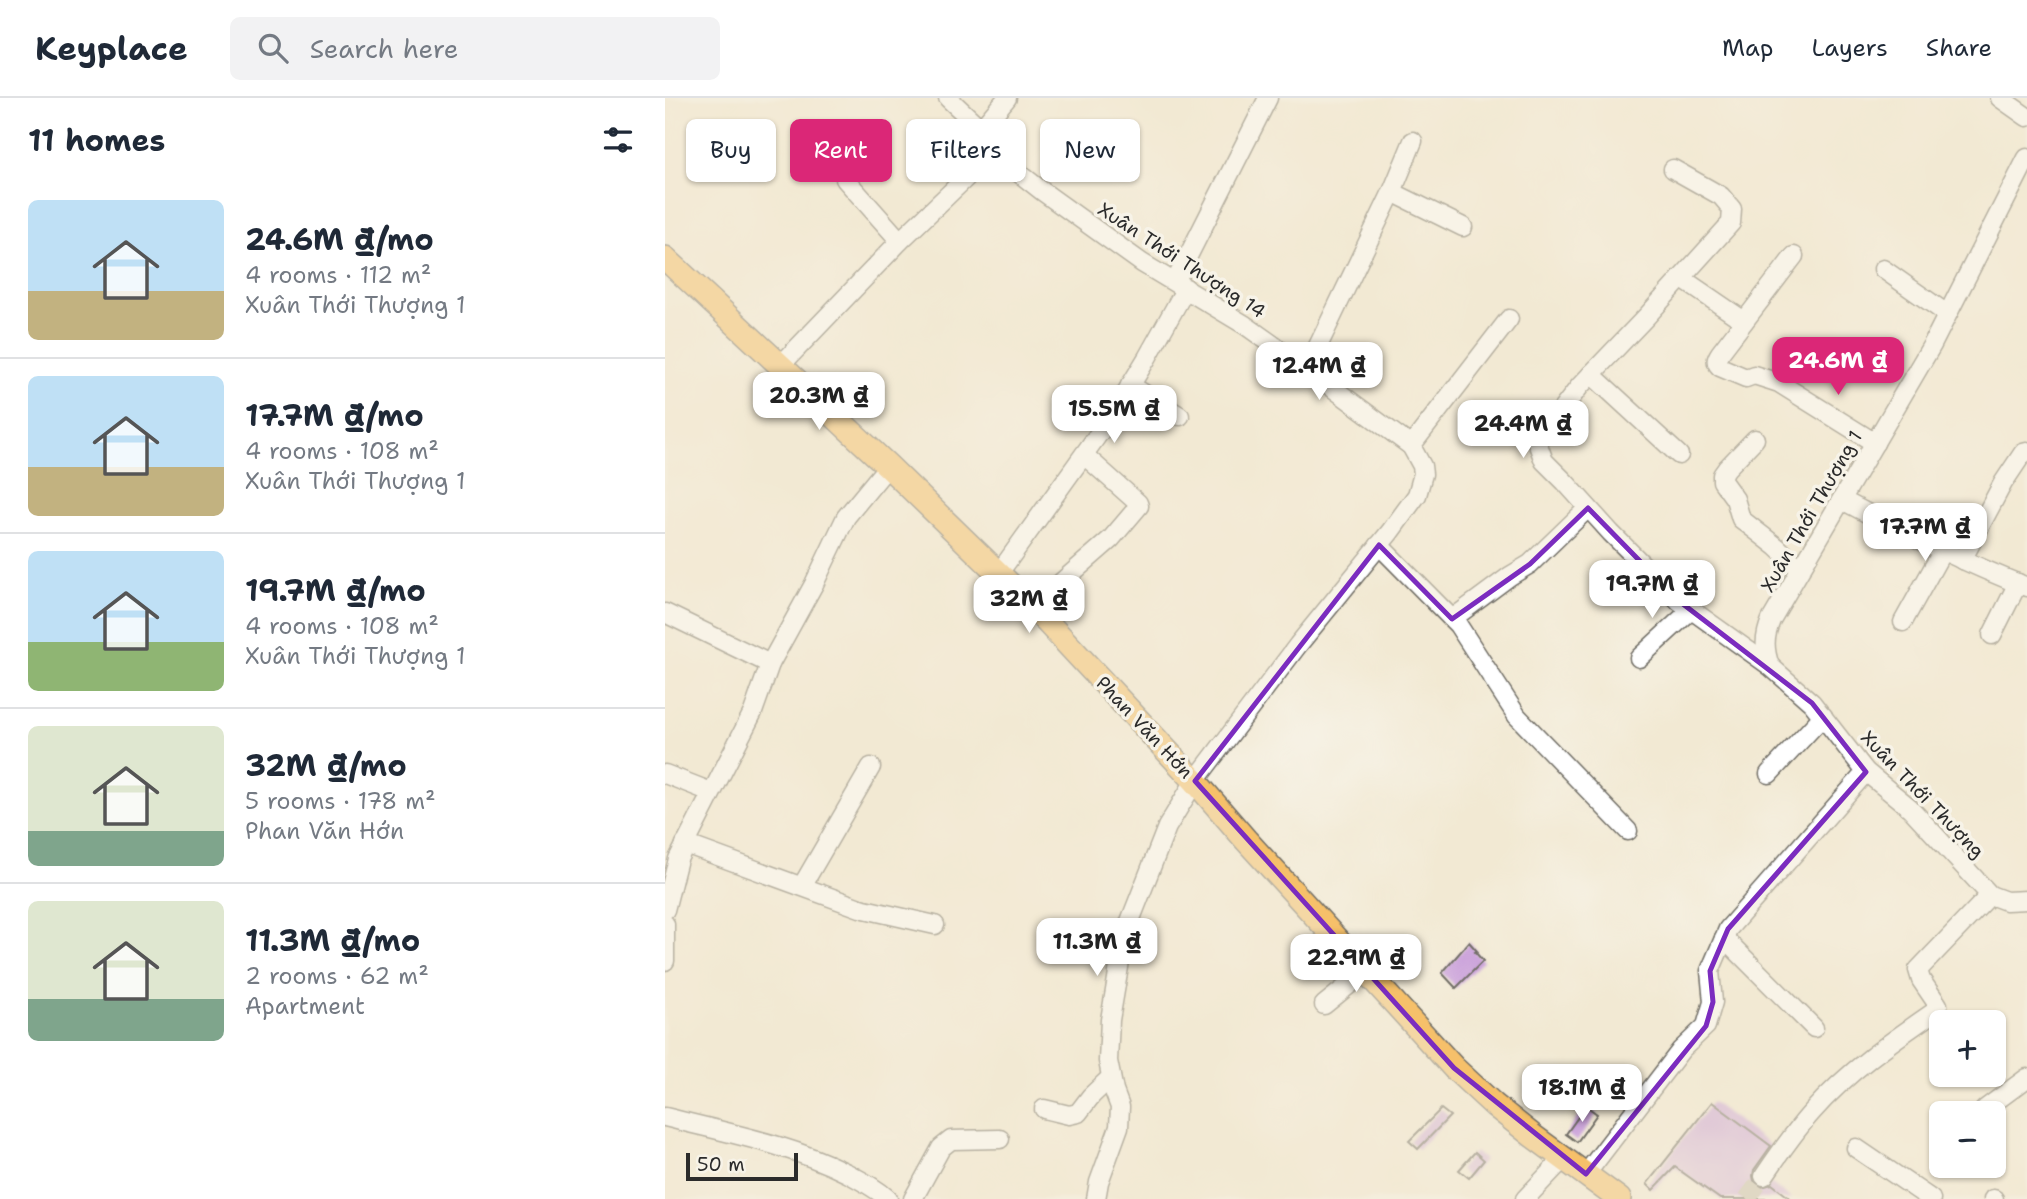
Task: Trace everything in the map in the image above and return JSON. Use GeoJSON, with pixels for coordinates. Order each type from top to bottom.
{"type":"FeatureCollection","features":[{"type":"Feature","properties":{"kind":"main road","name":"Phan Văn Hớn"},"geometry":{"type":"LineString","coordinates":[[665,258],[888,466],[1033,607],[1195,781],[1454,1069],[1494,1105],[1619,1199]]}},
{"type":"Feature","properties":{"kind":"street","name":"Xuân Thới Thượng 14"},"geometry":{"type":"LineString","coordinates":[[948,98],[970,119]]}},
{"type":"Feature","properties":{"kind":"street"},"geometry":{"type":"LineString","coordinates":[[989,119],[1007,98]]}},
{"type":"Feature","properties":{"kind":"street"},"geometry":{"type":"LineString","coordinates":[[999,573],[1084,455],[1130,385],[1268,98]]}},
{"type":"Feature","properties":{"kind":"street"},"geometry":{"type":"LineString","coordinates":[[2000,98],[2027,117]]}},
{"type":"Feature","properties":{"kind":"street"},"geometry":{"type":"LineString","coordinates":[[1307,369],[1392,192],[1413,141]]}},
{"type":"Feature","properties":{"kind":"street","name":"Xuân Thới Thượng 1"},"geometry":{"type":"LineString","coordinates":[[1770,666],[1765,650],[1767,630],[1932,345],[2027,158]]}},
{"type":"Feature","properties":{"kind":"street"},"geometry":{"type":"LineString","coordinates":[[1673,169],[1721,196],[1732,209],[1731,223],[1591,374],[1679,454]]}},
{"type":"Feature","properties":{"kind":"street","name":"Xuân Thới Thượng 14"},"geometry":{"type":"LineString","coordinates":[[1026,178],[1142,263],[1245,325],[1411,446]]}},
{"type":"Feature","properties":{"kind":"street"},"geometry":{"type":"LineString","coordinates":[[848,182],[900,241]]}},
{"type":"Feature","properties":{"kind":"street"},"geometry":{"type":"LineString","coordinates":[[780,366],[900,241],[962,182]]}},
{"type":"Feature","properties":{"kind":"street"},"geometry":{"type":"LineString","coordinates":[[1392,192],[1462,227]]}},
{"type":"Feature","properties":{"kind":"street"},"geometry":{"type":"LineString","coordinates":[[1794,256],[1717,358],[1717,363],[1720,367],[1746,378],[1754,375],[1779,383],[1875,443]]}},
{"type":"Feature","properties":{"kind":"street"},"geometry":{"type":"LineString","coordinates":[[1882,269],[1947,314]]}},
{"type":"Feature","properties":{"kind":"street"},"geometry":{"type":"LineString","coordinates":[[1681,278],[1744,321]]}},
{"type":"Feature","properties":{"kind":"street"},"geometry":{"type":"LineString","coordinates":[[1096,1199],[1099,1182],[1119,1127],[1120,1107],[1108,1061],[1110,1020],[1125,934],[1167,827],[1195,781],[1417,495],[1423,474],[1422,466],[1411,446],[1509,319]]}},
{"type":"Feature","properties":{"kind":"street","name":"Xuân Thới Thượng"},"geometry":{"type":"LineString","coordinates":[[1591,374],[1537,442],[1544,461],[1669,592],[1770,666],[1812,704],[1866,772],[1910,808],[1990,895]]}},
{"type":"Feature","properties":{"kind":"street"},"geometry":{"type":"LineString","coordinates":[[1130,385],[1180,416]]}},
{"type":"Feature","properties":{"kind":"street"},"geometry":{"type":"LineString","coordinates":[[1755,439],[1727,468],[1722,475],[1722,481],[1735,499],[1741,519],[1800,569]]}},
{"type":"Feature","properties":{"kind":"street"},"geometry":{"type":"LineString","coordinates":[[1962,559],[2003,483],[2023,453],[2027,452]]}},
{"type":"Feature","properties":{"kind":"street"},"geometry":{"type":"LineString","coordinates":[[1033,607],[1111,539],[1139,506],[1084,455]]}},
{"type":"Feature","properties":{"kind":"street"},"geometry":{"type":"LineString","coordinates":[[665,910],[678,859],[753,712],[771,664],[846,517],[888,466]]}},
{"type":"Feature","properties":{"kind":"street"},"geometry":{"type":"LineString","coordinates":[[1842,500],[1943,551],[2022,585],[1992,635]]}},
{"type":"Feature","properties":{"kind":"street"},"geometry":{"type":"LineString","coordinates":[[1452,619],[1530,564],[1588,508]]}},
{"type":"Feature","properties":{"kind":"street"},"geometry":{"type":"LineString","coordinates":[[1379,545],[1458,625],[1517,716],[1628,831]]}},
{"type":"Feature","properties":{"kind":"street"},"geometry":{"type":"LineString","coordinates":[[1903,622],[1943,551]]}},
{"type":"Feature","properties":{"kind":"street"},"geometry":{"type":"LineString","coordinates":[[1639,658],[1691,610]]}},
{"type":"Feature","properties":{"kind":"street"},"geometry":{"type":"LineString","coordinates":[[665,613],[771,664]]}},
{"type":"Feature","properties":{"kind":"street"},"geometry":{"type":"LineString","coordinates":[[1769,774],[1823,716]]}},
{"type":"Feature","properties":{"kind":"street"},"geometry":{"type":"LineString","coordinates":[[802,886],[871,766]]}},
{"type":"Feature","properties":{"kind":"street"},"geometry":{"type":"LineString","coordinates":[[1586,1174],[1681,1050],[1706,1026],[1713,1002],[1710,971],[1728,929],[1866,772]]}},
{"type":"Feature","properties":{"kind":"street"},"geometry":{"type":"LineString","coordinates":[[665,774],[711,792]]}},
{"type":"Feature","properties":{"kind":"street"},"geometry":{"type":"LineString","coordinates":[[685,844],[860,908],[935,925]]}},
{"type":"Feature","properties":{"kind":"street"},"geometry":{"type":"LineString","coordinates":[[1764,1176],[1813,1110],[1850,1076],[1937,1010],[1938,1005],[1921,981],[1919,970],[1990,895],[2006,901],[2027,900]]}},
{"type":"Feature","properties":{"kind":"street"},"geometry":{"type":"LineString","coordinates":[[665,924],[665,961]]}},
{"type":"Feature","properties":{"kind":"street"},"geometry":{"type":"LineString","coordinates":[[1724,938],[1814,1028]]}},
{"type":"Feature","properties":{"kind":"street"},"geometry":{"type":"LineString","coordinates":[[1324,1005],[1366,971]]}},
{"type":"Feature","properties":{"kind":"street"},"geometry":{"type":"LineString","coordinates":[[1044,1109],[1069,1115],[1078,1112],[1111,1077]]}},
{"type":"Feature","properties":{"kind":"street"},"geometry":{"type":"LineString","coordinates":[[1996,1101],[2027,1078]]}},
{"type":"Feature","properties":{"kind":"street"},"geometry":{"type":"LineString","coordinates":[[665,1117],[787,1147],[808,1155],[863,1191],[878,1189],[888,1199]]}},
{"type":"Feature","properties":{"kind":"street"},"geometry":{"type":"LineString","coordinates":[[913,1199],[940,1148],[951,1140],[1000,1139]]}},
{"type":"Feature","properties":{"kind":"street"},"geometry":{"type":"LineString","coordinates":[[1856,1148],[1931,1199]]}},
{"type":"Feature","properties":{"kind":"street"},"geometry":{"type":"LineString","coordinates":[[1525,1199],[1563,1159]]}},
{"type":"Feature","properties":{"kind":"highlighted area"},"geometry":{"type":"Polygon","coordinates":[[[1588,508],[1679,601],[1812,703],[1866,772],[1728,929],[1710,971],[1713,1002],[1706,1026],[1586,1174],[1454,1068],[1195,781],[1379,545],[1452,619],[1530,564],[1588,508]]]}},
{"type":"Feature","properties":{"kind":"building"},"geometry":{"type":"Polygon","coordinates":[[[1469,942],[1483,961],[1456,988],[1442,973],[1469,942]]]}},
{"type":"Feature","properties":{"kind":"building"},"geometry":{"type":"Polygon","coordinates":[[[1712,1102],[1771,1146],[1754,1170],[1754,1181],[1762,1187],[1772,1184],[1791,1199],[1720,1199],[1675,1167],[1653,1190],[1647,1184],[1712,1102]]]}},
{"type":"Feature","properties":{"kind":"building"},"geometry":{"type":"Polygon","coordinates":[[[1586,1106],[1597,1114],[1577,1142],[1566,1134],[1586,1106]]]}},
{"type":"Feature","properties":{"kind":"building"},"geometry":{"type":"Polygon","coordinates":[[[1441,1109],[1450,1116],[1418,1149],[1409,1141],[1441,1109]]]}},
{"type":"Feature","properties":{"kind":"building"},"geometry":{"type":"Polygon","coordinates":[[[1475,1152],[1484,1160],[1469,1178],[1459,1170],[1475,1152]]]}},
{"type":"Feature","properties":{"kind":"tunnel"},"geometry":{"type":"LineString","coordinates":[[1747,1199],[1764,1176]]}}]}
